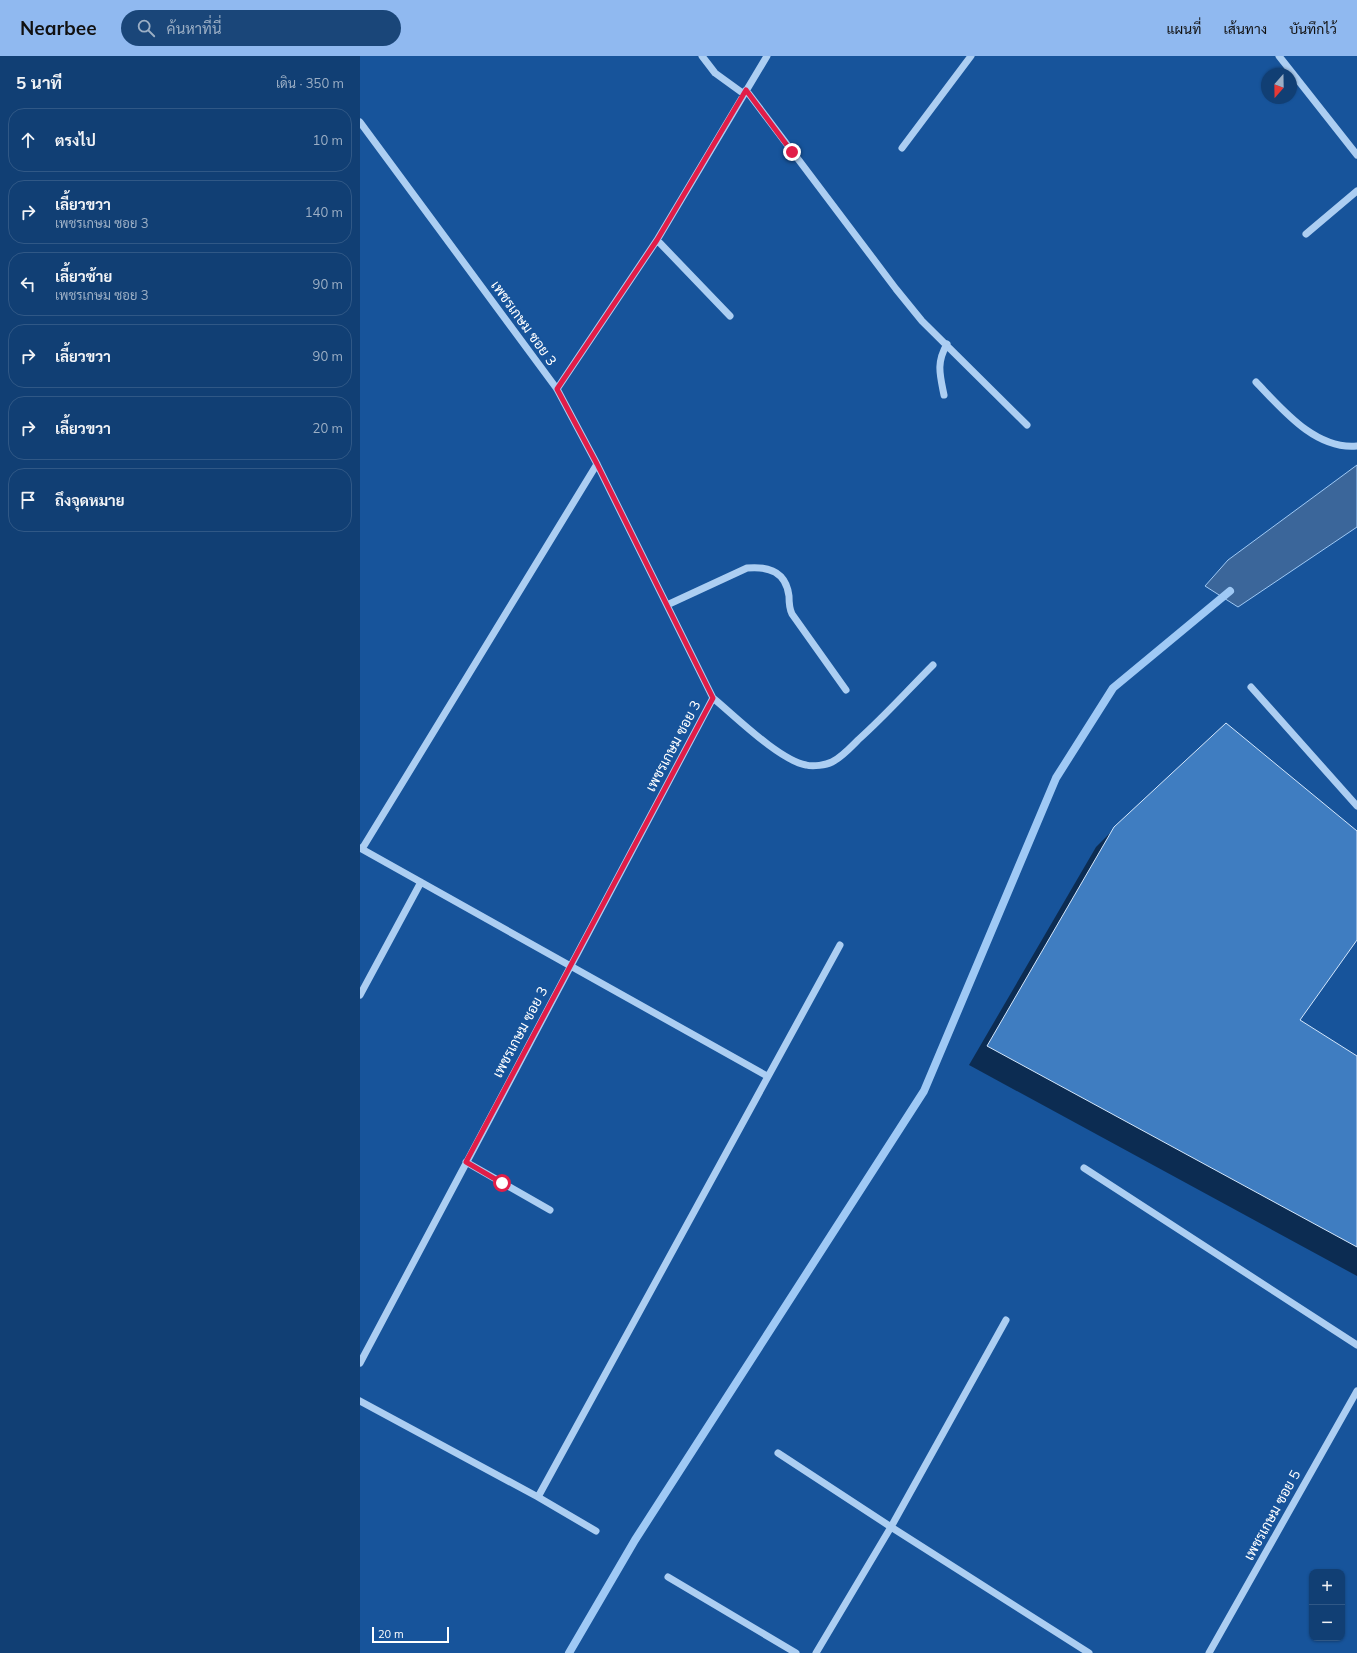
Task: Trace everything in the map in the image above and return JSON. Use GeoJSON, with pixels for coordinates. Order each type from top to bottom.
{"type":"FeatureCollection","features":[{"type":"Feature","properties":{"kind":"street"},"geometry":{"type":"LineString","coordinates":[[702,56],[715,73],[745,92],[922,321],[1027,425]]}},
{"type":"Feature","properties":{"kind":"street"},"geometry":{"type":"LineString","coordinates":[[557,389],[657,240],[767,56]]}},
{"type":"Feature","properties":{"kind":"street"},"geometry":{"type":"LineString","coordinates":[[902,148],[971,56]]}},
{"type":"Feature","properties":{"kind":"street"},"geometry":{"type":"LineString","coordinates":[[1279,56],[1357,156]]}},
{"type":"Feature","properties":{"kind":"street","name":"เพชรเกษม ซอย 3"},"geometry":{"type":"LineString","coordinates":[[360,122],[557,389],[597,464],[713,698],[360,1363]]}},
{"type":"Feature","properties":{"kind":"street"},"geometry":{"type":"LineString","coordinates":[[1306,234],[1357,191]]}},
{"type":"Feature","properties":{"kind":"street"},"geometry":{"type":"LineString","coordinates":[[657,240],[730,316]]}},
{"type":"Feature","properties":{"kind":"street"},"geometry":{"type":"LineString","coordinates":[[944,395],[939,362],[946,344]]}},
{"type":"Feature","properties":{"kind":"street"},"geometry":{"type":"LineString","coordinates":[[1256,382],[1284,412],[1319,439],[1346,447],[1357,446]]}},
{"type":"Feature","properties":{"kind":"street"},"geometry":{"type":"LineString","coordinates":[[597,464],[361,849],[767,1076]]}},
{"type":"Feature","properties":{"kind":"street"},"geometry":{"type":"LineString","coordinates":[[667,606],[748,568],[762,567],[774,571],[785,581],[789,595],[789,608],[792,614],[846,690]]}},
{"type":"Feature","properties":{"kind":"street"},"geometry":{"type":"LineString","coordinates":[[713,698],[774,749],[790,760],[806,765],[831,763],[868,731],[933,665]]}},
{"type":"Feature","properties":{"kind":"street"},"geometry":{"type":"LineString","coordinates":[[1251,687],[1357,806]]}},
{"type":"Feature","properties":{"kind":"street"},"geometry":{"type":"LineString","coordinates":[[360,995],[421,882]]}},
{"type":"Feature","properties":{"kind":"street"},"geometry":{"type":"LineString","coordinates":[[538,1497],[840,945]]}},
{"type":"Feature","properties":{"kind":"street"},"geometry":{"type":"LineString","coordinates":[[466,1162],[550,1210]]}},
{"type":"Feature","properties":{"kind":"street"},"geometry":{"type":"LineString","coordinates":[[1084,1168],[1357,1345]]}},
{"type":"Feature","properties":{"kind":"street"},"geometry":{"type":"LineString","coordinates":[[816,1653],[891,1527],[1006,1320]]}},
{"type":"Feature","properties":{"kind":"street","name":"เพชรเกษม ซอย 5"},"geometry":{"type":"LineString","coordinates":[[1210,1653],[1357,1391]]}},
{"type":"Feature","properties":{"kind":"street"},"geometry":{"type":"LineString","coordinates":[[360,1401],[538,1497],[596,1531]]}},
{"type":"Feature","properties":{"kind":"street"},"geometry":{"type":"LineString","coordinates":[[778,1453],[1089,1653]]}},
{"type":"Feature","properties":{"kind":"street"},"geometry":{"type":"LineString","coordinates":[[668,1577],[796,1653]]}},
{"type":"Feature","properties":{"kind":"water"},"geometry":{"type":"Polygon","coordinates":[[[1357,465],[1357,527],[1238,607],[1205,586],[1228,560],[1357,465]]]}},
{"type":"Feature","properties":{"kind":"building"},"geometry":{"type":"Polygon","coordinates":[[[1226,723],[1357,831],[1357,940],[1300,1020],[1357,1056],[1357,1247],[987,1046],[1114,827],[1226,723]]]}},
{"type":"Feature","properties":{"kind":"waterway"},"geometry":{"type":"LineString","coordinates":[[569,1653],[635,1540],[924,1091],[1056,778],[1113,688],[1230,591]]}},
{"type":"Feature","properties":{"kind":"route"},"geometry":{"type":"LineString","coordinates":[[502,1183],[466,1162],[713,698],[597,464],[557,389],[657,240],[746,90],[792,152]]}}]}
